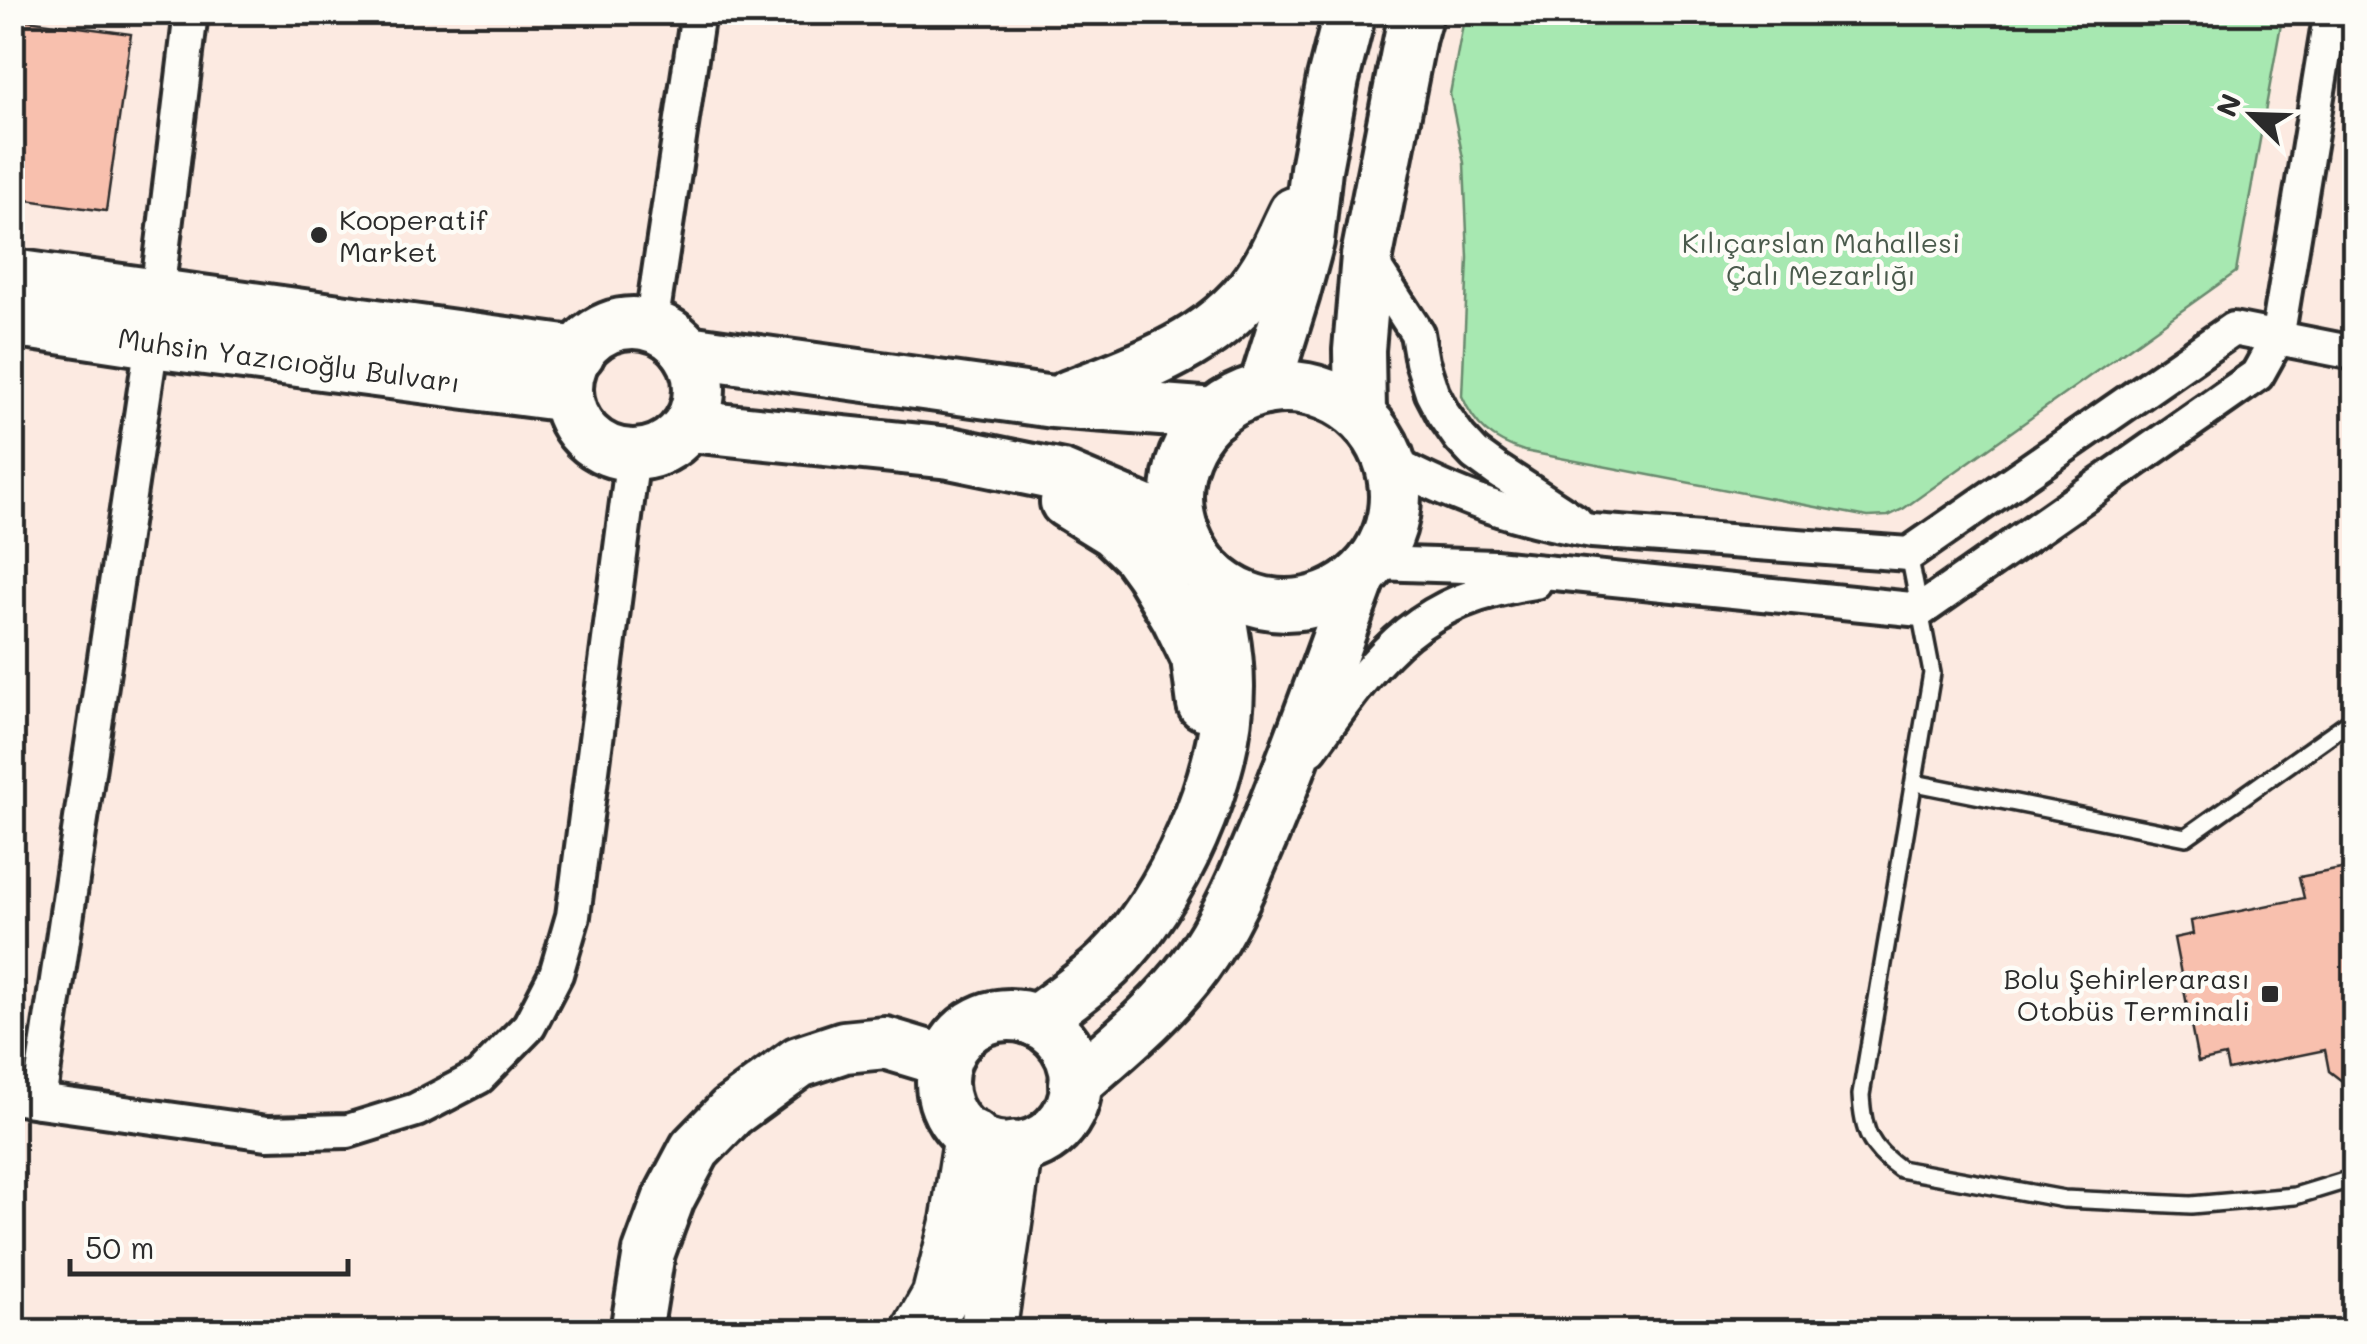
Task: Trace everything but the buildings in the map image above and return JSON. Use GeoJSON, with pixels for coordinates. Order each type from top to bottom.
{"type":"FeatureCollection","features":[{"type":"Feature","properties":{"kind":"highway"},"geometry":{"type":"LineString","coordinates":[[920,1332],[940,1297],[959,1221],[993,1144]]}},
{"type":"Feature","properties":{"kind":"highway"},"geometry":{"type":"LineString","coordinates":[[990,1332],[993,1144]]}},
{"type":"Feature","properties":{"kind":"main road"},"geometry":{"type":"LineString","coordinates":[[1264,388],[1308,240],[1316,169],[1350,12]]}},
{"type":"Feature","properties":{"kind":"main road"},"geometry":{"type":"LineString","coordinates":[[1360,413],[1359,350],[1367,256],[1417,12]]}},
{"type":"Feature","properties":{"kind":"main road"},"geometry":{"type":"LineString","coordinates":[[1053,402],[1173,353],[1237,308],[1266,269],[1316,169]]}},
{"type":"Feature","properties":{"kind":"main road"},"geometry":{"type":"LineString","coordinates":[[12,275],[155,318]]}},
{"type":"Feature","properties":{"kind":"main road","name":"Muhsin Yazıcıoğlu Bulvarı"},"geometry":{"type":"LineString","coordinates":[[12,321],[155,318],[573,374]]}},
{"type":"Feature","properties":{"kind":"main road"},"geometry":{"type":"LineString","coordinates":[[622,323],[644,323],[669,338],[694,362],[700,383],[698,406],[690,426],[655,453],[633,456],[611,452],[592,442],[576,425],[573,374],[585,344],[602,330],[622,323]]}},
{"type":"Feature","properties":{"kind":"main road"},"geometry":{"type":"LineString","coordinates":[[669,338],[1053,402],[1215,414]]}},
{"type":"Feature","properties":{"kind":"main road"},"geometry":{"type":"LineString","coordinates":[[1075,1084],[1156,1011],[1194,968],[1227,913],[1282,788],[1367,570],[1382,549],[1395,514],[1395,477],[1383,442],[1360,413],[1329,393],[1292,386],[1256,389],[1223,406],[1196,432],[1181,466],[1176,502],[1182,530],[1202,567],[1228,590],[1261,603],[1296,605],[1330,597],[1367,570]]}},
{"type":"Feature","properties":{"kind":"main road"},"geometry":{"type":"LineString","coordinates":[[690,426],[950,452],[1062,476],[1182,530]]}},
{"type":"Feature","properties":{"kind":"main road"},"geometry":{"type":"LineString","coordinates":[[1007,465],[1113,531],[1150,572],[1197,658],[1216,768]]}},
{"type":"Feature","properties":{"kind":"main road"},"geometry":{"type":"LineString","coordinates":[[1036,1021],[1085,984],[1139,928],[1168,883],[1192,834],[1216,768],[1228,692],[1227,660],[1210,574]]}},
{"type":"Feature","properties":{"kind":"main road"},"geometry":{"type":"LineString","coordinates":[[992,1017],[1036,1021],[1054,1032],[1068,1050],[1075,1071],[1075,1094],[1068,1114],[1054,1132],[1035,1144],[993,1144],[956,1124],[945,1104],[942,1083],[946,1061],[956,1042],[971,1026],[992,1017]]}},
{"type":"Feature","properties":{"kind":"main road"},"geometry":{"type":"LineString","coordinates":[[636,1332],[649,1252],[669,1198],[695,1149],[731,1112],[799,1062],[844,1046],[885,1043],[946,1061]]}},
{"type":"Feature","properties":{"kind":"street"},"geometry":{"type":"LineString","coordinates":[[190,12],[155,318],[26,1099],[267,1133],[348,1132],[416,1110],[480,1077],[529,1026],[556,974],[573,916],[633,456]]}},
{"type":"Feature","properties":{"kind":"street"},"geometry":{"type":"LineString","coordinates":[[669,338],[698,12]]}},
{"type":"Feature","properties":{"kind":"street"},"geometry":{"type":"LineString","coordinates":[[1367,570],[1495,567],[1921,610],[2257,374],[2276,339],[2331,12]]}},
{"type":"Feature","properties":{"kind":"street"},"geometry":{"type":"LineString","coordinates":[[1367,256],[1418,332],[1432,393],[1460,438],[1496,470],[1592,531]]}},
{"type":"Feature","properties":{"kind":"street"},"geometry":{"type":"LineString","coordinates":[[1390,462],[1480,504],[1532,520],[1592,531],[1908,554],[2233,329],[2354,353]]}},
{"type":"Feature","properties":{"kind":"street"},"geometry":{"type":"LineString","coordinates":[[1282,788],[1364,677],[1390,646],[1415,625],[1453,603],[1502,587],[1582,576]]}},
{"type":"Feature","properties":{"kind":"lane"},"geometry":{"type":"LineString","coordinates":[[1908,554],[1932,673],[1860,1094],[1863,1127],[1879,1154],[1900,1170],[2064,1199],[2192,1206],[2295,1196],[2354,1178]]}},
{"type":"Feature","properties":{"kind":"lane"},"geometry":{"type":"LineString","coordinates":[[1914,782],[2186,837],[2354,718]]}},
{"type":"Feature","properties":{"kind":"green space","name":"Kılıçarslan Mahallesi Çalı Mezarlığı"},"geometry":{"type":"Polygon","coordinates":[[[1467,12],[2283,13],[2236,272],[1903,509],[1888,516],[1868,517],[1524,451],[1503,443],[1479,424],[1462,396],[1468,258],[1464,163],[1450,94],[1467,12]]]}},
{"type":"Feature","properties":{"kind":"place","name":"Kooperatif Market"},"geometry":{"type":"Point","coordinates":[319,235]}},
{"type":"Feature","properties":{"kind":"place","name":"Bolu Şehirlerarası Otobüs Terminali"},"geometry":{"type":"Point","coordinates":[2270,994]}}]}
